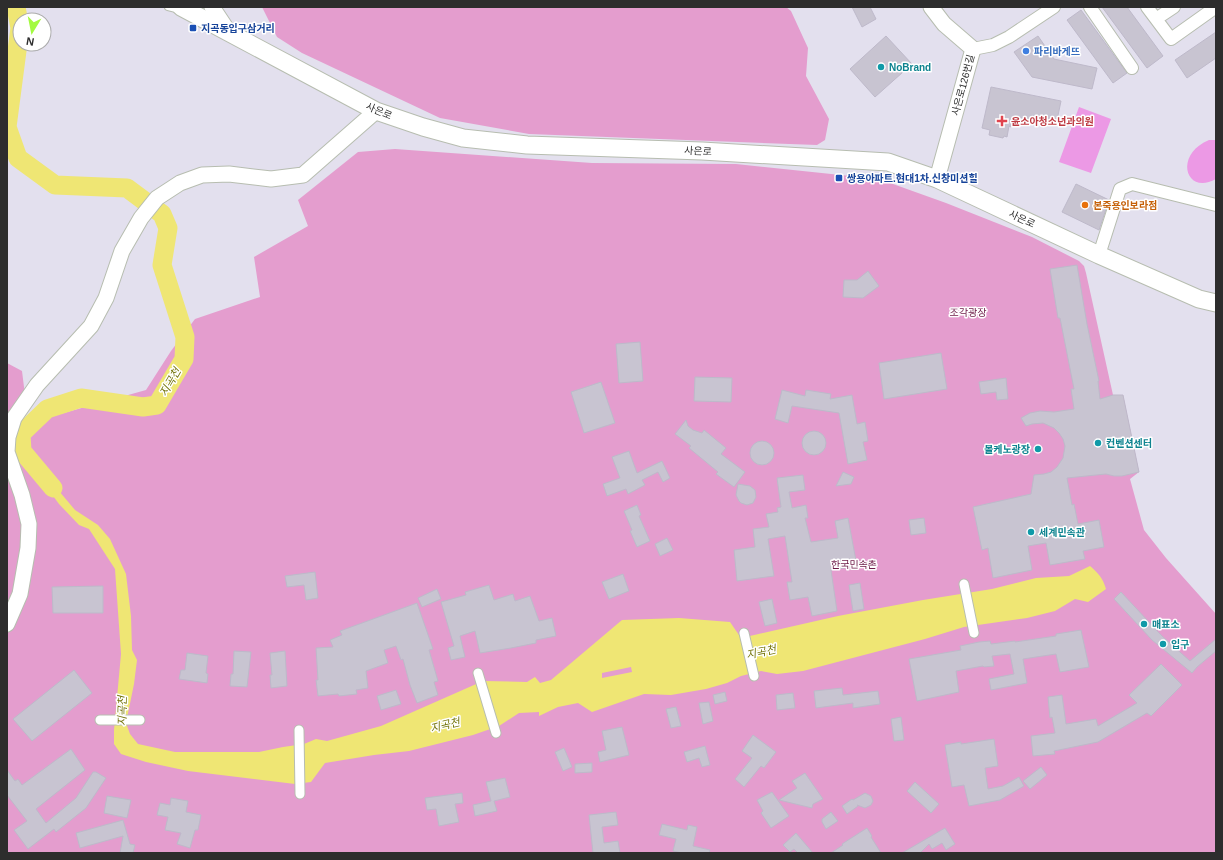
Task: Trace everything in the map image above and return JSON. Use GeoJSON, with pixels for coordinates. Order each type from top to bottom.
{"type":"FeatureCollection","features":[{"type":"Feature","properties":{"kind":"main road","name":"사은로"},"geometry":{"type":"LineString","coordinates":[[187,9],[376,111],[423,127],[463,138],[527,145],[702,151],[888,162],[937,179],[1099,255],[1199,299],[1216,303]]}},
{"type":"Feature","properties":{"kind":"street"},"geometry":{"type":"LineString","coordinates":[[212,7],[228,31]]}},
{"type":"Feature","properties":{"kind":"street","name":"사은로126번길"},"geometry":{"type":"LineString","coordinates":[[931,7],[944,24],[973,49],[937,179]]}},
{"type":"Feature","properties":{"kind":"street"},"geometry":{"type":"LineString","coordinates":[[973,49],[993,45],[1009,37],[1054,7]]}},
{"type":"Feature","properties":{"kind":"street"},"geometry":{"type":"LineString","coordinates":[[1090,7],[1132,68]]}},
{"type":"Feature","properties":{"kind":"street"},"geometry":{"type":"LineString","coordinates":[[1147,7],[1171,39],[1216,7]]}},
{"type":"Feature","properties":{"kind":"street"},"geometry":{"type":"LineString","coordinates":[[1156,19],[1174,7]]}},
{"type":"Feature","properties":{"kind":"street"},"geometry":{"type":"LineString","coordinates":[[7,624],[20,594],[28,548],[30,524],[22,495],[7,452],[8,437],[14,418],[37,385],[91,326],[106,298],[127,241],[141,218],[157,198],[180,183],[202,175],[229,174],[271,179],[304,175],[376,111]]}},
{"type":"Feature","properties":{"kind":"street"},"geometry":{"type":"LineString","coordinates":[[1099,255],[1120,189],[1127,185],[1132,184],[1216,205]]}},
{"type":"Feature","properties":{"kind":"street"},"geometry":{"type":"LineString","coordinates":[[964,584],[974,633]]}},
{"type":"Feature","properties":{"kind":"street"},"geometry":{"type":"LineString","coordinates":[[744,633],[754,676]]}},
{"type":"Feature","properties":{"kind":"street"},"geometry":{"type":"LineString","coordinates":[[478,673],[496,733]]}},
{"type":"Feature","properties":{"kind":"street"},"geometry":{"type":"LineString","coordinates":[[100,720],[140,720]]}},
{"type":"Feature","properties":{"kind":"street"},"geometry":{"type":"LineString","coordinates":[[299,730],[300,794]]}},
{"type":"Feature","properties":{"kind":"lane"},"geometry":{"type":"LineString","coordinates":[[168,7],[187,9]]}},
{"type":"Feature","properties":{"kind":"green space"},"geometry":{"type":"Polygon","coordinates":[[[262,7],[786,7],[791,11],[808,48],[806,76],[829,119],[825,140],[817,145],[529,134],[440,118],[302,53],[277,37],[262,7]]]}},
{"type":"Feature","properties":{"kind":"green space","name":"한국민속촌"},"geometry":{"type":"Polygon","coordinates":[[[395,149],[592,163],[736,164],[879,179],[946,203],[1032,237],[1079,261],[1084,266],[1086,273],[1113,395],[1123,395],[1139,472],[1130,479],[1144,530],[1166,558],[1216,614],[1216,853],[7,853],[7,452],[15,451],[28,468],[41,475],[22,451],[35,421],[146,390],[171,351],[195,319],[260,297],[254,257],[308,226],[298,200],[358,152],[395,149]]]}},
{"type":"Feature","properties":{"kind":"green space"},"geometry":{"type":"Polygon","coordinates":[[[7,363],[22,371],[27,411],[14,435],[7,443],[7,363]]]}},
{"type":"Feature","properties":{"kind":"shaded area"},"geometry":{"type":"Polygon","coordinates":[[[1079,107],[1111,119],[1091,173],[1059,162],[1079,107]]]}},
{"type":"Feature","properties":{"kind":"shaded area"},"geometry":{"type":"Polygon","coordinates":[[[1209,140],[1216,140],[1216,179],[1206,183],[1197,182],[1191,178],[1188,172],[1187,163],[1191,155],[1198,147],[1209,140]]]}},
{"type":"Feature","properties":{"kind":"water"},"geometry":{"type":"Polygon","coordinates":[[[31,466],[43,472],[75,510],[98,525],[110,539],[126,574],[131,616],[132,650],[137,660],[126,723],[130,734],[138,744],[175,752],[259,752],[304,744],[316,739],[327,741],[381,726],[483,681],[527,682],[535,677],[540,683],[551,680],[622,620],[679,618],[730,622],[741,638],[838,616],[992,589],[1036,578],[1069,576],[1090,566],[1100,576],[1106,589],[1088,602],[1075,599],[1055,611],[1027,618],[964,627],[925,639],[803,671],[777,674],[761,671],[741,676],[727,683],[706,689],[671,695],[644,694],[592,712],[578,703],[558,707],[539,716],[539,712],[519,713],[499,726],[473,735],[409,751],[325,763],[311,782],[295,784],[188,771],[146,762],[121,754],[114,744],[121,654],[115,569],[89,529],[79,525],[59,504],[31,466]],[[631,667],[602,673],[602,678],[632,672],[631,667]]]}},
{"type":"Feature","properties":{"kind":"building"},"geometry":{"type":"Polygon","coordinates":[[[852,7],[870,7],[876,19],[862,27],[852,7]]]}},
{"type":"Feature","properties":{"kind":"building"},"geometry":{"type":"Polygon","coordinates":[[[1102,7],[1127,7],[1163,56],[1147,68],[1102,7]]]}},
{"type":"Feature","properties":{"kind":"building"},"geometry":{"type":"Polygon","coordinates":[[[1081,10],[1127,73],[1113,83],[1067,20],[1081,10]]]}},
{"type":"Feature","properties":{"kind":"building"},"geometry":{"type":"Polygon","coordinates":[[[1216,32],[1216,58],[1187,78],[1175,60],[1216,32]]]}},
{"type":"Feature","properties":{"kind":"building","name":"NoBrand"},"geometry":{"type":"Polygon","coordinates":[[[886,36],[912,64],[875,97],[850,69],[886,36]]]}},
{"type":"Feature","properties":{"kind":"building"},"geometry":{"type":"Polygon","coordinates":[[[1038,36],[1054,59],[1097,68],[1092,89],[1032,77],[1014,52],[1038,36]]]}},
{"type":"Feature","properties":{"kind":"building"},"geometry":{"type":"Polygon","coordinates":[[[991,87],[1061,101],[1056,125],[1013,116],[1007,137],[1004,136],[1003,138],[989,135],[990,130],[982,128],[991,87]]]}},
{"type":"Feature","properties":{"kind":"building"},"geometry":{"type":"Polygon","coordinates":[[[1076,184],[1109,200],[1099,230],[1062,212],[1076,184]]]}},
{"type":"Feature","properties":{"kind":"building"},"geometry":{"type":"Polygon","coordinates":[[[1077,265],[1099,381],[1100,399],[1113,395],[1123,395],[1139,472],[1122,476],[1106,474],[1067,478],[1072,505],[1074,504],[1078,524],[1099,520],[1104,547],[1083,551],[1085,559],[1050,565],[1046,543],[1028,546],[1032,570],[993,578],[988,548],[982,550],[973,507],[1031,494],[1034,475],[1051,472],[1057,467],[1063,458],[1065,446],[1063,439],[1054,428],[1043,423],[1026,426],[1021,418],[1030,413],[1040,411],[1054,412],[1074,409],[1071,389],[1074,389],[1060,318],[1058,318],[1050,269],[1077,265]]]}},
{"type":"Feature","properties":{"kind":"building"},"geometry":{"type":"Polygon","coordinates":[[[868,271],[879,286],[863,298],[843,297],[844,280],[857,280],[868,271]]]}},
{"type":"Feature","properties":{"kind":"building"},"geometry":{"type":"Polygon","coordinates":[[[640,342],[643,381],[619,383],[616,344],[640,342]]]}},
{"type":"Feature","properties":{"kind":"building"},"geometry":{"type":"Polygon","coordinates":[[[941,353],[947,389],[884,399],[879,363],[941,353]]]}},
{"type":"Feature","properties":{"kind":"building"},"geometry":{"type":"Polygon","coordinates":[[[695,377],[732,378],[731,402],[694,401],[695,377]]]}},
{"type":"Feature","properties":{"kind":"building"},"geometry":{"type":"Polygon","coordinates":[[[1006,378],[1008,399],[997,400],[996,392],[981,394],[979,382],[1006,378]]]}},
{"type":"Feature","properties":{"kind":"building"},"geometry":{"type":"Polygon","coordinates":[[[601,382],[615,423],[584,433],[571,392],[601,382]]]}},
{"type":"Feature","properties":{"kind":"building"},"geometry":{"type":"Polygon","coordinates":[[[782,390],[805,396],[806,390],[831,394],[830,399],[852,395],[857,424],[865,422],[868,441],[863,442],[867,460],[848,464],[839,413],[792,406],[788,423],[775,419],[782,390]]]}},
{"type":"Feature","properties":{"kind":"building"},"geometry":{"type":"Polygon","coordinates":[[[686,420],[688,426],[693,430],[702,433],[704,430],[726,448],[721,454],[745,472],[734,487],[716,474],[718,472],[689,448],[691,446],[675,434],[686,420]]]}},
{"type":"Feature","properties":{"kind":"building"},"geometry":{"type":"Polygon","coordinates":[[[814,431],[819,432],[825,438],[825,448],[819,454],[814,455],[809,454],[803,448],[802,443],[803,438],[809,432],[814,431]]]}},
{"type":"Feature","properties":{"kind":"building"},"geometry":{"type":"Polygon","coordinates":[[[762,441],[770,445],[774,453],[770,461],[762,465],[754,461],[750,453],[754,445],[762,441]]]}},
{"type":"Feature","properties":{"kind":"building"},"geometry":{"type":"Polygon","coordinates":[[[629,451],[637,473],[662,461],[670,478],[663,482],[658,472],[642,480],[645,485],[628,494],[626,489],[607,496],[603,484],[620,478],[612,457],[629,451]]]}},
{"type":"Feature","properties":{"kind":"building"},"geometry":{"type":"Polygon","coordinates":[[[843,472],[854,477],[851,484],[836,486],[843,472]]]}},
{"type":"Feature","properties":{"kind":"building"},"geometry":{"type":"Polygon","coordinates":[[[803,475],[805,490],[789,492],[792,508],[806,505],[808,518],[805,518],[811,542],[838,538],[835,521],[848,518],[857,566],[831,570],[837,611],[812,616],[808,597],[790,600],[787,582],[792,582],[785,536],[768,539],[774,576],[737,581],[734,550],[755,547],[753,529],[769,527],[766,514],[778,512],[777,508],[781,507],[777,478],[803,475]]]}},
{"type":"Feature","properties":{"kind":"building"},"geometry":{"type":"Polygon","coordinates":[[[738,484],[750,486],[755,490],[756,497],[753,503],[747,505],[739,501],[736,495],[738,484]]]}},
{"type":"Feature","properties":{"kind":"building"},"geometry":{"type":"Polygon","coordinates":[[[637,505],[641,515],[639,516],[650,541],[637,547],[624,511],[637,505]]]}},
{"type":"Feature","properties":{"kind":"building"},"geometry":{"type":"Polygon","coordinates":[[[924,518],[926,533],[911,535],[909,520],[924,518]]]}},
{"type":"Feature","properties":{"kind":"building"},"geometry":{"type":"Polygon","coordinates":[[[667,538],[673,550],[660,556],[655,544],[667,538]]]}},
{"type":"Feature","properties":{"kind":"building"},"geometry":{"type":"Polygon","coordinates":[[[315,572],[318,598],[306,600],[304,585],[287,587],[285,576],[315,572]]]}},
{"type":"Feature","properties":{"kind":"building"},"geometry":{"type":"Polygon","coordinates":[[[623,574],[629,591],[609,599],[602,582],[623,574]]]}},
{"type":"Feature","properties":{"kind":"building"},"geometry":{"type":"Polygon","coordinates":[[[860,583],[864,609],[853,611],[849,585],[860,583]]]}},
{"type":"Feature","properties":{"kind":"building"},"geometry":{"type":"Polygon","coordinates":[[[489,585],[494,600],[513,594],[515,601],[530,596],[539,621],[552,618],[556,636],[536,640],[536,643],[480,653],[475,631],[460,636],[465,657],[451,660],[448,648],[454,646],[441,602],[466,595],[465,592],[489,585]]]}},
{"type":"Feature","properties":{"kind":"building"},"geometry":{"type":"Polygon","coordinates":[[[103,586],[103,613],[53,613],[52,587],[103,586]]]}},
{"type":"Feature","properties":{"kind":"building"},"geometry":{"type":"Polygon","coordinates":[[[437,589],[441,599],[422,607],[418,598],[437,589]]]}},
{"type":"Feature","properties":{"kind":"building"},"geometry":{"type":"Polygon","coordinates":[[[1121,592],[1162,636],[1190,661],[1216,639],[1216,651],[1192,673],[1152,640],[1114,599],[1121,592]]]}},
{"type":"Feature","properties":{"kind":"building"},"geometry":{"type":"Polygon","coordinates":[[[772,599],[777,623],[765,626],[759,602],[772,599]]]}},
{"type":"Feature","properties":{"kind":"building"},"geometry":{"type":"Polygon","coordinates":[[[417,603],[433,649],[429,650],[438,681],[434,682],[438,695],[417,703],[410,685],[403,659],[401,660],[396,646],[384,650],[388,663],[366,671],[368,688],[356,690],[357,694],[318,696],[316,680],[318,680],[316,648],[333,647],[330,640],[342,635],[340,631],[417,603]]]}},
{"type":"Feature","properties":{"kind":"building"},"geometry":{"type":"Polygon","coordinates":[[[1081,630],[1089,667],[1060,672],[1056,654],[1023,659],[1027,683],[991,690],[989,679],[1014,674],[1010,654],[992,656],[994,666],[983,666],[956,671],[959,692],[917,701],[909,659],[961,650],[960,646],[979,642],[990,641],[991,644],[1015,642],[1056,636],[1056,634],[1081,630]]]}},
{"type":"Feature","properties":{"kind":"building"},"geometry":{"type":"Polygon","coordinates":[[[234,651],[251,652],[247,687],[230,686],[231,674],[233,674],[234,651]]]}},
{"type":"Feature","properties":{"kind":"building"},"geometry":{"type":"Polygon","coordinates":[[[285,651],[287,686],[271,688],[270,675],[272,675],[270,653],[285,651]]]}},
{"type":"Feature","properties":{"kind":"building"},"geometry":{"type":"Polygon","coordinates":[[[187,653],[208,656],[206,673],[208,674],[207,683],[179,679],[181,670],[185,670],[187,653]]]}},
{"type":"Feature","properties":{"kind":"building"},"geometry":{"type":"Polygon","coordinates":[[[1161,664],[1182,685],[1151,716],[1147,713],[1098,742],[1054,751],[1055,754],[1033,756],[1031,736],[1055,733],[1052,717],[1050,718],[1048,697],[1062,695],[1066,724],[1096,719],[1098,726],[1137,703],[1129,695],[1161,664]]]}},
{"type":"Feature","properties":{"kind":"building"},"geometry":{"type":"Polygon","coordinates":[[[74,670],[92,693],[32,741],[13,719],[74,670]]]}},
{"type":"Feature","properties":{"kind":"building"},"geometry":{"type":"Polygon","coordinates":[[[842,688],[843,695],[878,691],[880,704],[853,708],[853,703],[816,708],[814,691],[842,688]]]}},
{"type":"Feature","properties":{"kind":"building"},"geometry":{"type":"Polygon","coordinates":[[[396,690],[401,704],[381,710],[377,696],[396,690]]]}},
{"type":"Feature","properties":{"kind":"building"},"geometry":{"type":"Polygon","coordinates":[[[725,692],[727,701],[715,704],[713,695],[725,692]]]}},
{"type":"Feature","properties":{"kind":"building"},"geometry":{"type":"Polygon","coordinates":[[[793,693],[795,708],[777,710],[776,695],[793,693]]]}},
{"type":"Feature","properties":{"kind":"building"},"geometry":{"type":"Polygon","coordinates":[[[709,702],[713,721],[703,724],[699,703],[709,702]]]}},
{"type":"Feature","properties":{"kind":"building"},"geometry":{"type":"Polygon","coordinates":[[[676,707],[681,726],[671,728],[666,709],[676,707]]]}},
{"type":"Feature","properties":{"kind":"building"},"geometry":{"type":"Polygon","coordinates":[[[901,717],[904,740],[894,741],[891,719],[901,717]]]}},
{"type":"Feature","properties":{"kind":"building"},"geometry":{"type":"Polygon","coordinates":[[[622,727],[629,755],[600,762],[598,752],[606,750],[602,731],[622,727]]]}},
{"type":"Feature","properties":{"kind":"building"},"geometry":{"type":"Polygon","coordinates":[[[753,735],[776,752],[764,768],[761,766],[744,787],[735,779],[752,758],[742,751],[753,735]]]}},
{"type":"Feature","properties":{"kind":"building"},"geometry":{"type":"Polygon","coordinates":[[[994,739],[998,766],[985,768],[988,789],[1003,786],[1019,777],[1024,786],[1000,800],[969,806],[964,785],[952,787],[945,745],[994,739]]]}},
{"type":"Feature","properties":{"kind":"building"},"geometry":{"type":"Polygon","coordinates":[[[705,746],[710,765],[702,767],[699,758],[687,762],[684,752],[705,746]]]}},
{"type":"Feature","properties":{"kind":"building"},"geometry":{"type":"Polygon","coordinates":[[[564,748],[572,767],[563,771],[555,752],[564,748]]]}},
{"type":"Feature","properties":{"kind":"building"},"geometry":{"type":"Polygon","coordinates":[[[71,749],[85,770],[36,809],[46,823],[76,798],[93,772],[96,772],[106,778],[86,808],[56,832],[54,829],[28,849],[14,830],[27,821],[7,795],[7,770],[15,781],[18,779],[22,785],[71,749]]]}},
{"type":"Feature","properties":{"kind":"building"},"geometry":{"type":"Polygon","coordinates":[[[592,763],[592,772],[575,773],[575,764],[592,763]]]}},
{"type":"Feature","properties":{"kind":"building"},"geometry":{"type":"Polygon","coordinates":[[[1041,767],[1047,775],[1030,789],[1023,781],[1041,767]]]}},
{"type":"Feature","properties":{"kind":"building"},"geometry":{"type":"Polygon","coordinates":[[[805,773],[823,799],[813,804],[812,808],[779,800],[797,788],[792,781],[805,773]]]}},
{"type":"Feature","properties":{"kind":"building"},"geometry":{"type":"Polygon","coordinates":[[[505,778],[510,797],[494,801],[497,811],[475,816],[473,805],[491,801],[486,782],[505,778]]]}},
{"type":"Feature","properties":{"kind":"building"},"geometry":{"type":"Polygon","coordinates":[[[915,782],[939,804],[931,813],[907,791],[915,782]]]}},
{"type":"Feature","properties":{"kind":"building"},"geometry":{"type":"Polygon","coordinates":[[[772,792],[789,816],[771,828],[761,813],[763,811],[757,800],[772,792]]]}},
{"type":"Feature","properties":{"kind":"building"},"geometry":{"type":"Polygon","coordinates":[[[462,793],[463,803],[455,804],[459,822],[439,826],[436,809],[427,810],[425,798],[462,793]]]}},
{"type":"Feature","properties":{"kind":"building"},"geometry":{"type":"Polygon","coordinates":[[[865,793],[871,796],[873,801],[871,805],[865,808],[857,805],[858,806],[847,814],[842,806],[865,793]]]}},
{"type":"Feature","properties":{"kind":"building"},"geometry":{"type":"Polygon","coordinates":[[[107,796],[131,800],[127,818],[104,813],[107,796]]]}},
{"type":"Feature","properties":{"kind":"building"},"geometry":{"type":"Polygon","coordinates":[[[171,798],[188,801],[186,812],[201,815],[198,830],[195,830],[190,848],[177,844],[181,833],[165,830],[168,817],[157,815],[160,803],[170,805],[171,798]]]}},
{"type":"Feature","properties":{"kind":"building"},"geometry":{"type":"Polygon","coordinates":[[[616,812],[618,825],[602,827],[604,843],[618,841],[620,853],[593,853],[589,815],[616,812]]]}},
{"type":"Feature","properties":{"kind":"building"},"geometry":{"type":"Polygon","coordinates":[[[831,812],[838,821],[826,829],[822,819],[831,812]]]}},
{"type":"Feature","properties":{"kind":"building"},"geometry":{"type":"Polygon","coordinates":[[[123,820],[130,844],[135,845],[133,853],[120,853],[123,836],[80,848],[76,833],[123,820]]]}},
{"type":"Feature","properties":{"kind":"building"},"geometry":{"type":"Polygon","coordinates":[[[662,824],[687,830],[688,825],[697,827],[693,846],[710,850],[709,853],[682,853],[673,851],[676,839],[659,835],[662,824]]]}},
{"type":"Feature","properties":{"kind":"building"},"geometry":{"type":"Polygon","coordinates":[[[867,828],[881,853],[831,853],[843,845],[842,844],[867,828]]]}},
{"type":"Feature","properties":{"kind":"building"},"geometry":{"type":"Polygon","coordinates":[[[945,828],[955,844],[946,850],[942,843],[932,849],[929,844],[920,853],[902,853],[945,828]]]}},
{"type":"Feature","properties":{"kind":"building"},"geometry":{"type":"Polygon","coordinates":[[[796,833],[813,853],[798,853],[794,849],[790,852],[783,845],[796,833]]]}},
{"type":"Feature","properties":{"kind":"waterway","name":"지곡천"},"geometry":{"type":"LineString","coordinates":[[16,7],[20,28],[7,127],[18,158],[55,185],[127,188],[162,214],[168,228],[162,265],[185,337],[184,359],[157,405],[143,407],[81,398],[47,409],[21,434],[22,451],[53,488]]}},
{"type":"Feature","properties":{"kind":"place","name":"지곡동입구삼거리"},"geometry":{"type":"Point","coordinates":[193,28]}},
{"type":"Feature","properties":{"kind":"place","name":"파리바게뜨"},"geometry":{"type":"Point","coordinates":[1026,51]}},
{"type":"Feature","properties":{"kind":"place","name":"NoBrand"},"geometry":{"type":"Point","coordinates":[881,67]}},
{"type":"Feature","properties":{"kind":"place","name":"윤소아청소년과의원"},"geometry":{"type":"Point","coordinates":[1002,121]}},
{"type":"Feature","properties":{"kind":"place","name":"쌍용아파트.현대1차.신창미션힐"},"geometry":{"type":"Point","coordinates":[839,178]}},
{"type":"Feature","properties":{"kind":"place","name":"본죽용인보라점"},"geometry":{"type":"Point","coordinates":[1085,205]}},
{"type":"Feature","properties":{"kind":"place","name":"컨벤션센터"},"geometry":{"type":"Point","coordinates":[1098,443]}},
{"type":"Feature","properties":{"kind":"place","name":"볼케노광장"},"geometry":{"type":"Point","coordinates":[1038,449]}},
{"type":"Feature","properties":{"kind":"place","name":"세계민속관"},"geometry":{"type":"Point","coordinates":[1031,532]}},
{"type":"Feature","properties":{"kind":"place","name":"매표소"},"geometry":{"type":"Point","coordinates":[1144,624]}},
{"type":"Feature","properties":{"kind":"place","name":"입구"},"geometry":{"type":"Point","coordinates":[1163,644]}},
{"type":"Feature","properties":{"kind":"park label","name":"조각광장"},"geometry":{"type":"Point","coordinates":[968,312]}}]}
